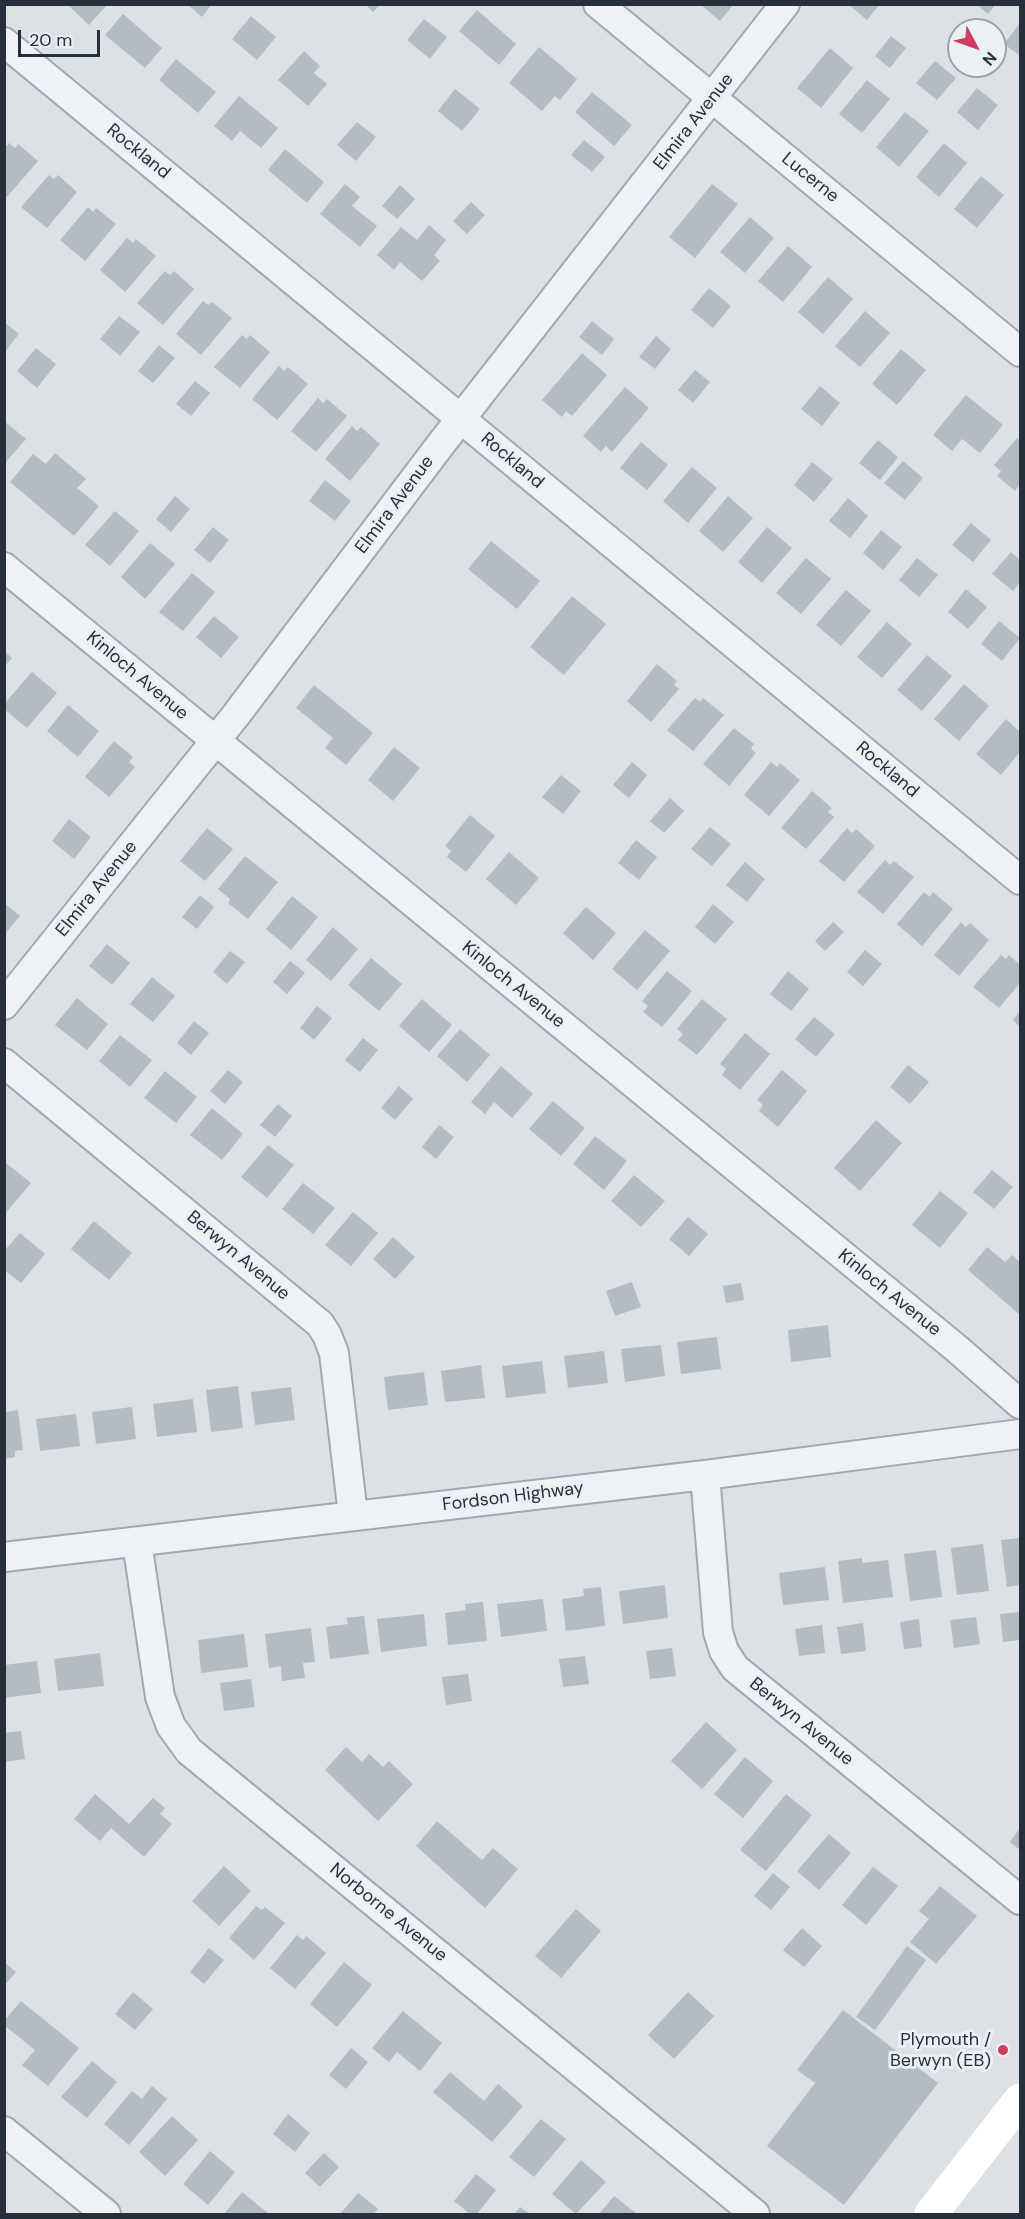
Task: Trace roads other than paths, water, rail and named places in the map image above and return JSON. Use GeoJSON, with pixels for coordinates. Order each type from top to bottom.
{"type":"FeatureCollection","features":[{"type":"Feature","properties":{"kind":"main road"},"geometry":{"type":"LineString","coordinates":[[931,2214],[1020,2100]]}},
{"type":"Feature","properties":{"kind":"street","name":"Lucerne"},"geometry":{"type":"LineString","coordinates":[[598,4],[1020,352]]}},
{"type":"Feature","properties":{"kind":"street","name":"Elmira Avenue"},"geometry":{"type":"LineString","coordinates":[[4,1005],[216,741],[461,418],[785,4]]}},
{"type":"Feature","properties":{"kind":"street","name":"Rockland"},"geometry":{"type":"LineString","coordinates":[[4,42],[1020,880]]}},
{"type":"Feature","properties":{"kind":"street","name":"Kinloch Avenue"},"geometry":{"type":"LineString","coordinates":[[4,567],[956,1348],[1020,1404]]}},
{"type":"Feature","properties":{"kind":"street","name":"Berwyn Avenue"},"geometry":{"type":"LineString","coordinates":[[4,1063],[320,1324],[334,1353],[353,1515]]}},
{"type":"Feature","properties":{"kind":"street","name":"Fordson Highway"},"geometry":{"type":"LineString","coordinates":[[4,1557],[705,1474],[1020,1434]]}},
{"type":"Feature","properties":{"kind":"street","name":"Berwyn Avenue"},"geometry":{"type":"LineString","coordinates":[[705,1474],[718,1632],[724,1651],[735,1668],[1020,1900]]}},
{"type":"Feature","properties":{"kind":"street","name":"Norborne Avenue"},"geometry":{"type":"LineString","coordinates":[[137,1542],[160,1697],[171,1726],[189,1751],[755,2214]]}},
{"type":"Feature","properties":{"kind":"street"},"geometry":{"type":"LineString","coordinates":[[4,2131],[106,2214]]}},
{"type":"Feature","properties":{"kind":"place","name":"Plymouth / Berwyn (EB)"},"geometry":{"type":"Point","coordinates":[1003,2050]}}]}
